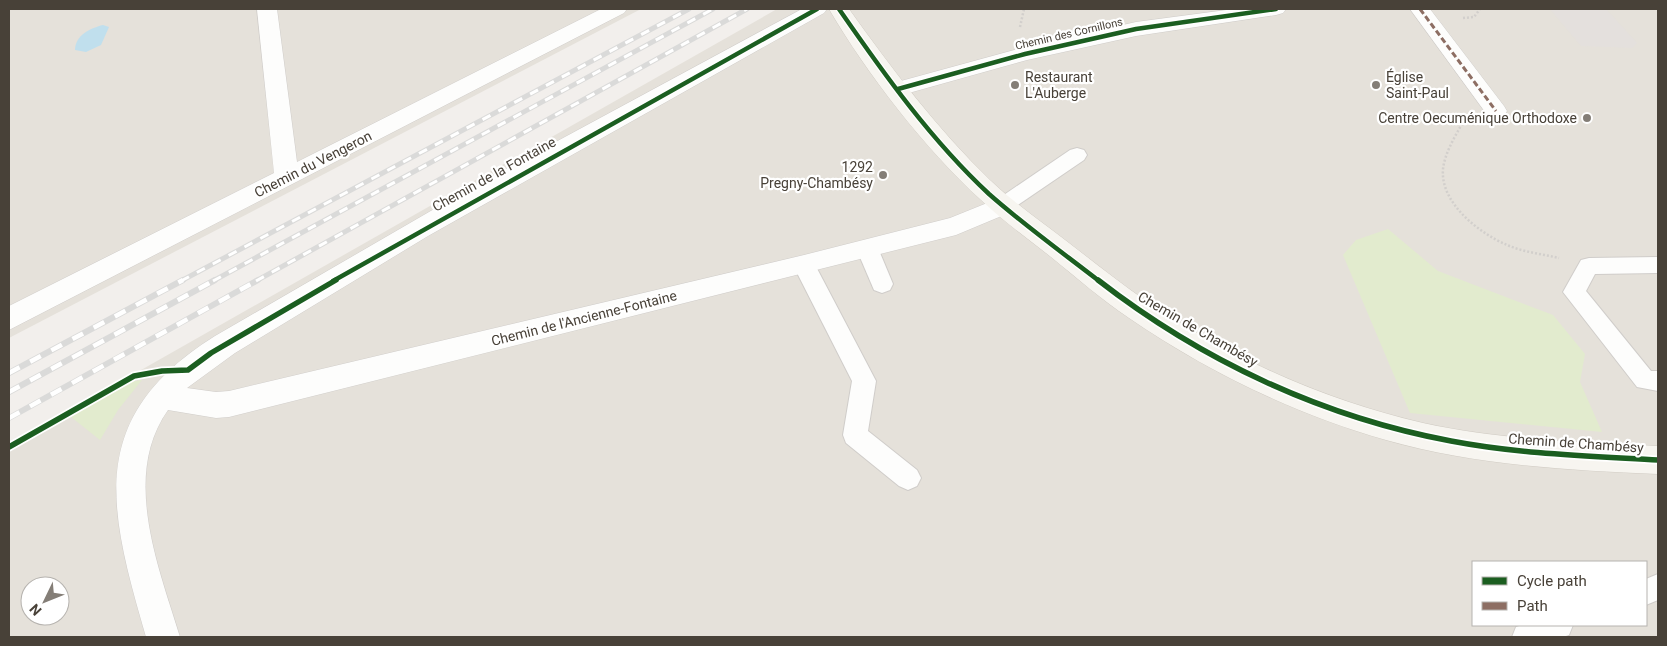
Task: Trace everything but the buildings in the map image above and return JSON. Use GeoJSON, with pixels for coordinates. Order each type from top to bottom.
{"type":"FeatureCollection","features":[{"type":"Feature","properties":{"kind":"street"},"geometry":{"type":"LineString","coordinates":[[267,9],[287,177]]}},
{"type":"Feature","properties":{"kind":"street","name":"Chemin du Vengeron"},"geometry":{"type":"LineString","coordinates":[[9,319],[617,9]]}},
{"type":"Feature","properties":{"kind":"street","name":"Chemin de la Fontaine"},"geometry":{"type":"LineString","coordinates":[[163,637],[139,550],[130,480],[132,454],[149,414],[151,386],[178,379],[211,353],[394,243],[660,94],[818,9]]}},
{"type":"Feature","properties":{"kind":"street","name":"Chemin de Chambésy"},"geometry":{"type":"LineString","coordinates":[[839,9],[942,145],[1002,206],[1138,310],[1248,373],[1316,403],[1367,421],[1472,446],[1555,454],[1658,460]]}},
{"type":"Feature","properties":{"kind":"street","name":"Chemin des Cornillons"},"geometry":{"type":"LineString","coordinates":[[898,89],[1025,54],[1136,29],[1276,9]]}},
{"type":"Feature","properties":{"kind":"street"},"geometry":{"type":"LineString","coordinates":[[1420,9],[1496,111]]}},
{"type":"Feature","properties":{"kind":"street","name":"Chemin de l'Ancienne-Fontaine"},"geometry":{"type":"LineString","coordinates":[[151,386],[216,405],[228,404],[804,265],[956,226],[1002,206]]}},
{"type":"Feature","properties":{"kind":"lane"},"geometry":{"type":"LineString","coordinates":[[1002,206],[1077,155]]}},
{"type":"Feature","properties":{"kind":"lane"},"geometry":{"type":"LineString","coordinates":[[867,248],[882,284]]}},
{"type":"Feature","properties":{"kind":"lane"},"geometry":{"type":"LineString","coordinates":[[804,265],[864,381],[855,435],[908,478]]}},
{"type":"Feature","properties":{"kind":"lane"},"geometry":{"type":"LineString","coordinates":[[1658,265],[1589,266],[1574,292],[1645,380],[1658,381]]}},
{"type":"Feature","properties":{"kind":"lane"},"geometry":{"type":"LineString","coordinates":[[1526,637],[1556,626]]}},
{"type":"Feature","properties":{"kind":"path"},"geometry":{"type":"LineString","coordinates":[[1464,120],[1449,149],[1442,171],[1446,189],[1457,210],[1507,244],[1589,266]]}},
{"type":"Feature","properties":{"kind":"path"},"geometry":{"type":"LineString","coordinates":[[60,418],[134,376],[151,386]]}},
{"type":"Feature","properties":{"kind":"shaded area"},"geometry":{"type":"Polygon","coordinates":[[[9,9],[641,9],[9,338],[9,9]]]}},
{"type":"Feature","properties":{"kind":"shaded area"},"geometry":{"type":"Polygon","coordinates":[[[777,9],[1658,9],[1658,637],[9,637],[9,445],[777,9]]]}},
{"type":"Feature","properties":{"kind":"shaded area"},"geometry":{"type":"Polygon","coordinates":[[[1550,9],[1606,9],[1637,43],[1632,48],[1581,46],[1550,9]]]}},
{"type":"Feature","properties":{"kind":"green space"},"geometry":{"type":"Polygon","coordinates":[[[1388,229],[1438,271],[1553,315],[1585,354],[1580,382],[1602,432],[1410,413],[1343,255],[1356,240],[1388,229]]]}},
{"type":"Feature","properties":{"kind":"green space"},"geometry":{"type":"Polygon","coordinates":[[[142,380],[118,410],[100,440],[71,417],[72,414],[129,382],[142,380]]]}},
{"type":"Feature","properties":{"kind":"water"},"geometry":{"type":"Polygon","coordinates":[[[103,25],[109,27],[101,45],[86,52],[75,50],[78,40],[84,33],[103,25]]]}},
{"type":"Feature","properties":{"kind":"railway"},"geometry":{"type":"LineString","coordinates":[[181,281],[689,9]]}},
{"type":"Feature","properties":{"kind":"railway"},"geometry":{"type":"LineString","coordinates":[[213,281],[713,9]]}},
{"type":"Feature","properties":{"kind":"railway"},"geometry":{"type":"LineString","coordinates":[[256,281],[747,9]]}},
{"type":"Feature","properties":{"kind":"railway"},"geometry":{"type":"LineString","coordinates":[[9,373],[183,280]]}},
{"type":"Feature","properties":{"kind":"railway"},"geometry":{"type":"LineString","coordinates":[[9,392],[215,280]]}},
{"type":"Feature","properties":{"kind":"railway"},"geometry":{"type":"LineString","coordinates":[[9,418],[258,280]]}},
{"type":"Feature","properties":{"kind":"marked path"},"geometry":{"type":"LineString","coordinates":[[1420,9],[1496,111]]}},
{"type":"Feature","properties":{"kind":"cycle path"},"geometry":{"type":"LineString","coordinates":[[9,447],[134,376],[162,371],[188,370],[211,353],[437,221],[817,9]]}},
{"type":"Feature","properties":{"kind":"cycle path"},"geometry":{"type":"LineString","coordinates":[[839,9],[888,78],[923,122],[960,165],[989,194],[1128,303],[1204,351],[1239,370],[1312,402],[1386,427],[1453,442],[1511,450],[1658,460]]}},
{"type":"Feature","properties":{"kind":"cycle path"},"geometry":{"type":"LineString","coordinates":[[898,89],[1025,54],[1136,29],[1276,9]]}},
{"type":"Feature","properties":{"kind":"place","name":"Restaurant L'Auberge"},"geometry":{"type":"Point","coordinates":[1015,85]}},
{"type":"Feature","properties":{"kind":"place","name":"Église Saint-Paul"},"geometry":{"type":"Point","coordinates":[1376,85]}},
{"type":"Feature","properties":{"kind":"place","name":"Centre Oecuménique Orthodoxe"},"geometry":{"type":"Point","coordinates":[1587,118]}},
{"type":"Feature","properties":{"kind":"place","name":"1292 Pregny-Chambésy"},"geometry":{"type":"Point","coordinates":[883,175]}}]}
